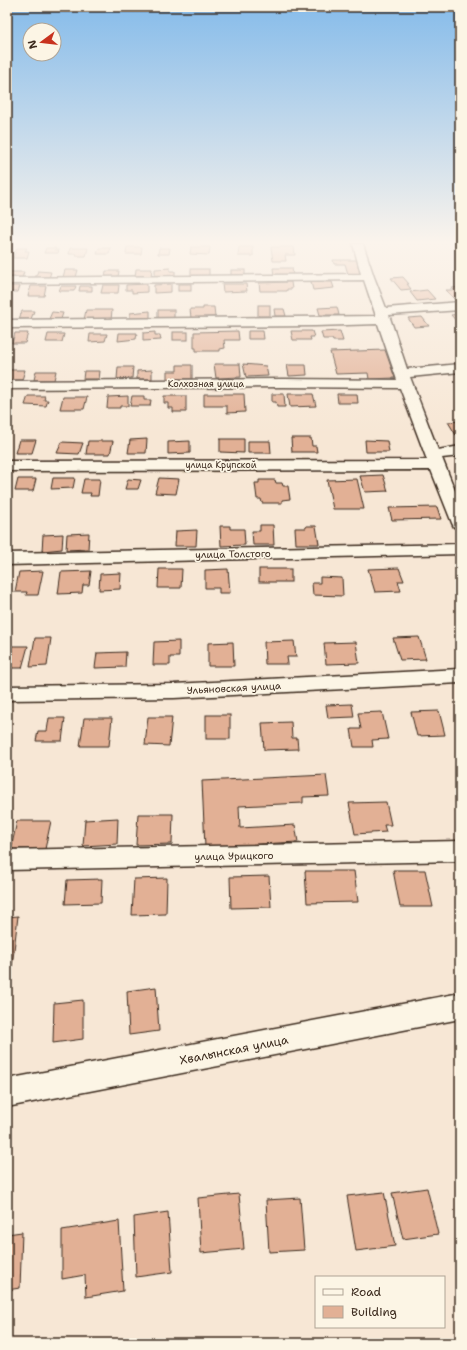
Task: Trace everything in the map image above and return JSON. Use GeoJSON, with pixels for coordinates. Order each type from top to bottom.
{"type":"FeatureCollection","features":[{"type":"Feature","properties":{"kind":"street"},"geometry":{"type":"LineString","coordinates":[[380,307],[403,379],[460,523]]}},
{"type":"Feature","properties":{"kind":"street"},"geometry":{"type":"LineString","coordinates":[[7,324],[308,322],[383,316],[452,307]]}},
{"type":"Feature","properties":{"kind":"street","name":"Колхозная улица"},"geometry":{"type":"LineString","coordinates":[[7,385],[275,383],[403,379],[460,368]]}},
{"type":"Feature","properties":{"kind":"street","name":"улица Крупской"},"geometry":{"type":"LineString","coordinates":[[7,466],[434,460],[460,451]]}},
{"type":"Feature","properties":{"kind":"street","name":"улица Толстого"},"geometry":{"type":"LineString","coordinates":[[7,559],[460,549]]}},
{"type":"Feature","properties":{"kind":"street","name":"Ульяновская улица"},"geometry":{"type":"LineString","coordinates":[[7,693],[174,691],[460,676]]}},
{"type":"Feature","properties":{"kind":"street","name":"улица Урицкого"},"geometry":{"type":"LineString","coordinates":[[7,860],[460,852]]}},
{"type":"Feature","properties":{"kind":"street","name":"Хвалынская улица"},"geometry":{"type":"LineString","coordinates":[[7,1093],[460,1006]]}},
{"type":"Feature","properties":{"kind":"building"},"geometry":{"type":"Polygon","coordinates":[[[203,307],[214,307],[215,317],[191,318],[190,309],[203,309],[203,307]]]}},
{"type":"Feature","properties":{"kind":"building"},"geometry":{"type":"Polygon","coordinates":[[[258,307],[270,307],[270,316],[258,316],[258,307]]]}},
{"type":"Feature","properties":{"kind":"building"},"geometry":{"type":"Polygon","coordinates":[[[337,307],[339,315],[320,315],[318,308],[337,307]]]}},
{"type":"Feature","properties":{"kind":"building"},"geometry":{"type":"Polygon","coordinates":[[[274,309],[284,309],[286,316],[275,316],[274,309]]]}},
{"type":"Feature","properties":{"kind":"building"},"geometry":{"type":"Polygon","coordinates":[[[86,310],[112,310],[111,320],[84,320],[86,310]]]}},
{"type":"Feature","properties":{"kind":"building"},"geometry":{"type":"Polygon","coordinates":[[[158,310],[174,310],[174,318],[158,318],[158,310]]]}},
{"type":"Feature","properties":{"kind":"building"},"geometry":{"type":"Polygon","coordinates":[[[22,311],[34,311],[31,319],[19,319],[22,311]]]}},
{"type":"Feature","properties":{"kind":"building"},"geometry":{"type":"Polygon","coordinates":[[[150,311],[150,319],[130,319],[130,313],[150,311]]]}},
{"type":"Feature","properties":{"kind":"building"},"geometry":{"type":"Polygon","coordinates":[[[52,312],[63,313],[61,319],[49,319],[52,312]]]}},
{"type":"Feature","properties":{"kind":"building"},"geometry":{"type":"Polygon","coordinates":[[[460,314],[460,324],[459,324],[451,315],[460,314]]]}},
{"type":"Feature","properties":{"kind":"building"},"geometry":{"type":"Polygon","coordinates":[[[422,317],[429,326],[414,327],[408,318],[422,317]]]}},
{"type":"Feature","properties":{"kind":"building"},"geometry":{"type":"Polygon","coordinates":[[[238,331],[239,340],[224,340],[225,348],[220,349],[220,351],[196,351],[196,348],[194,348],[194,332],[238,331]]]}},
{"type":"Feature","properties":{"kind":"building"},"geometry":{"type":"Polygon","coordinates":[[[248,331],[263,331],[264,339],[248,339],[248,331]]]}},
{"type":"Feature","properties":{"kind":"building"},"geometry":{"type":"Polygon","coordinates":[[[291,331],[312,331],[314,337],[310,337],[311,340],[293,340],[291,331]]]}},
{"type":"Feature","properties":{"kind":"building"},"geometry":{"type":"Polygon","coordinates":[[[340,331],[343,341],[323,339],[321,332],[340,331]]]}},
{"type":"Feature","properties":{"kind":"building"},"geometry":{"type":"Polygon","coordinates":[[[155,332],[155,335],[160,335],[161,340],[143,341],[143,333],[155,332]]]}},
{"type":"Feature","properties":{"kind":"building"},"geometry":{"type":"Polygon","coordinates":[[[173,332],[188,332],[188,340],[173,340],[173,332]]]}},
{"type":"Feature","properties":{"kind":"building"},"geometry":{"type":"Polygon","coordinates":[[[15,333],[28,333],[25,343],[12,343],[15,333]]]}},
{"type":"Feature","properties":{"kind":"building"},"geometry":{"type":"Polygon","coordinates":[[[119,333],[137,333],[136,339],[118,341],[119,333]]]}},
{"type":"Feature","properties":{"kind":"building"},"geometry":{"type":"Polygon","coordinates":[[[48,334],[64,334],[62,342],[46,342],[48,334]]]}},
{"type":"Feature","properties":{"kind":"building"},"geometry":{"type":"Polygon","coordinates":[[[90,334],[107,334],[105,341],[89,342],[90,334]]]}},
{"type":"Feature","properties":{"kind":"building"},"geometry":{"type":"Polygon","coordinates":[[[385,350],[395,378],[369,379],[368,373],[336,374],[330,352],[385,350]]]}},
{"type":"Feature","properties":{"kind":"building"},"geometry":{"type":"Polygon","coordinates":[[[214,364],[240,364],[241,377],[216,378],[214,364]]]}},
{"type":"Feature","properties":{"kind":"building"},"geometry":{"type":"Polygon","coordinates":[[[243,364],[266,366],[268,376],[246,377],[243,364]]]}},
{"type":"Feature","properties":{"kind":"building"},"geometry":{"type":"Polygon","coordinates":[[[177,365],[192,365],[192,379],[167,379],[167,371],[177,371],[177,365]]]}},
{"type":"Feature","properties":{"kind":"building"},"geometry":{"type":"Polygon","coordinates":[[[287,365],[306,365],[307,375],[289,376],[287,365]]]}},
{"type":"Feature","properties":{"kind":"building"},"geometry":{"type":"Polygon","coordinates":[[[118,367],[133,367],[132,378],[117,379],[118,367]]]}},
{"type":"Feature","properties":{"kind":"building"},"geometry":{"type":"Polygon","coordinates":[[[7,370],[25,370],[22,380],[7,380],[7,370]]]}},
{"type":"Feature","properties":{"kind":"building"},"geometry":{"type":"Polygon","coordinates":[[[152,370],[152,379],[137,379],[137,371],[152,370]]]}},
{"type":"Feature","properties":{"kind":"building"},"geometry":{"type":"Polygon","coordinates":[[[36,371],[56,371],[54,380],[34,380],[36,371]]]}},
{"type":"Feature","properties":{"kind":"building"},"geometry":{"type":"Polygon","coordinates":[[[84,371],[100,371],[99,379],[83,379],[84,371]]]}},
{"type":"Feature","properties":{"kind":"building"},"geometry":{"type":"Polygon","coordinates":[[[204,394],[244,394],[245,412],[227,413],[227,406],[204,406],[204,394]]]}},
{"type":"Feature","properties":{"kind":"building"},"geometry":{"type":"Polygon","coordinates":[[[272,394],[284,394],[285,407],[277,407],[276,402],[272,402],[272,394]]]}},
{"type":"Feature","properties":{"kind":"building"},"geometry":{"type":"Polygon","coordinates":[[[288,394],[313,394],[316,406],[290,407],[288,394]]]}},
{"type":"Feature","properties":{"kind":"building"},"geometry":{"type":"Polygon","coordinates":[[[337,394],[357,394],[358,403],[338,403],[337,394]]]}},
{"type":"Feature","properties":{"kind":"building"},"geometry":{"type":"Polygon","coordinates":[[[28,396],[45,396],[44,400],[48,400],[46,406],[25,405],[28,396]]]}},
{"type":"Feature","properties":{"kind":"building"},"geometry":{"type":"Polygon","coordinates":[[[128,396],[128,406],[120,406],[120,408],[107,408],[108,397],[128,396]]]}},
{"type":"Feature","properties":{"kind":"building"},"geometry":{"type":"Polygon","coordinates":[[[132,396],[144,396],[144,400],[151,400],[150,406],[130,406],[132,396]]]}},
{"type":"Feature","properties":{"kind":"building"},"geometry":{"type":"Polygon","coordinates":[[[164,396],[186,396],[186,412],[173,412],[173,408],[168,408],[168,403],[164,403],[164,396]]]}},
{"type":"Feature","properties":{"kind":"building"},"geometry":{"type":"Polygon","coordinates":[[[63,397],[87,397],[84,409],[60,409],[63,397]]]}},
{"type":"Feature","properties":{"kind":"building"},"geometry":{"type":"Polygon","coordinates":[[[460,421],[460,434],[456,435],[448,422],[460,421]]]}},
{"type":"Feature","properties":{"kind":"building"},"geometry":{"type":"Polygon","coordinates":[[[291,438],[311,438],[312,446],[316,446],[317,452],[292,452],[291,438]]]}},
{"type":"Feature","properties":{"kind":"building"},"geometry":{"type":"Polygon","coordinates":[[[147,439],[146,453],[128,453],[130,440],[147,439]]]}},
{"type":"Feature","properties":{"kind":"building"},"geometry":{"type":"Polygon","coordinates":[[[220,439],[244,439],[244,453],[220,452],[220,439]]]}},
{"type":"Feature","properties":{"kind":"building"},"geometry":{"type":"Polygon","coordinates":[[[19,440],[36,440],[32,453],[15,453],[19,440]]]}},
{"type":"Feature","properties":{"kind":"building"},"geometry":{"type":"Polygon","coordinates":[[[365,440],[387,441],[389,452],[366,452],[365,440]]]}},
{"type":"Feature","properties":{"kind":"building"},"geometry":{"type":"Polygon","coordinates":[[[88,441],[113,441],[110,454],[86,454],[88,441]]]}},
{"type":"Feature","properties":{"kind":"building"},"geometry":{"type":"Polygon","coordinates":[[[190,441],[190,453],[168,454],[168,442],[190,441]]]}},
{"type":"Feature","properties":{"kind":"building"},"geometry":{"type":"Polygon","coordinates":[[[248,441],[270,441],[271,453],[248,453],[248,441]]]}},
{"type":"Feature","properties":{"kind":"building"},"geometry":{"type":"Polygon","coordinates":[[[62,442],[83,443],[79,454],[57,453],[62,442]]]}},
{"type":"Feature","properties":{"kind":"building"},"geometry":{"type":"Polygon","coordinates":[[[383,475],[388,491],[365,492],[360,476],[383,475]]]}},
{"type":"Feature","properties":{"kind":"building"},"geometry":{"type":"Polygon","coordinates":[[[53,478],[75,478],[73,488],[51,489],[53,478]]]}},
{"type":"Feature","properties":{"kind":"building"},"geometry":{"type":"Polygon","coordinates":[[[159,478],[179,479],[176,494],[155,493],[159,478]]]}},
{"type":"Feature","properties":{"kind":"building"},"geometry":{"type":"Polygon","coordinates":[[[18,479],[36,479],[33,491],[15,491],[18,479]]]}},
{"type":"Feature","properties":{"kind":"building"},"geometry":{"type":"Polygon","coordinates":[[[84,479],[100,479],[98,496],[90,496],[91,493],[81,493],[84,479]]]}},
{"type":"Feature","properties":{"kind":"building"},"geometry":{"type":"Polygon","coordinates":[[[128,479],[141,480],[138,489],[125,489],[128,479]]]}},
{"type":"Feature","properties":{"kind":"building"},"geometry":{"type":"Polygon","coordinates":[[[357,479],[364,509],[333,509],[327,480],[357,479]]]}},
{"type":"Feature","properties":{"kind":"building"},"geometry":{"type":"Polygon","coordinates":[[[259,480],[275,480],[276,483],[282,483],[283,486],[288,486],[290,499],[282,500],[282,503],[262,503],[261,499],[257,499],[255,483],[259,483],[259,480]]]}},
{"type":"Feature","properties":{"kind":"building"},"geometry":{"type":"Polygon","coordinates":[[[437,507],[441,519],[392,520],[389,508],[437,507]]]}},
{"type":"Feature","properties":{"kind":"building"},"geometry":{"type":"Polygon","coordinates":[[[260,525],[273,525],[274,545],[253,545],[252,531],[260,531],[260,525]]]}},
{"type":"Feature","properties":{"kind":"building"},"geometry":{"type":"Polygon","coordinates":[[[220,526],[230,526],[230,529],[244,529],[245,545],[221,546],[220,526]]]}},
{"type":"Feature","properties":{"kind":"building"},"geometry":{"type":"Polygon","coordinates":[[[306,526],[316,526],[319,544],[296,544],[295,528],[306,528],[306,526]]]}},
{"type":"Feature","properties":{"kind":"building"},"geometry":{"type":"Polygon","coordinates":[[[197,530],[196,546],[175,546],[176,531],[197,530]]]}},
{"type":"Feature","properties":{"kind":"building"},"geometry":{"type":"Polygon","coordinates":[[[89,533],[88,549],[66,550],[67,534],[89,533]]]}},
{"type":"Feature","properties":{"kind":"building"},"geometry":{"type":"Polygon","coordinates":[[[63,534],[62,549],[42,551],[43,535],[63,534]]]}},
{"type":"Feature","properties":{"kind":"building"},"geometry":{"type":"Polygon","coordinates":[[[399,568],[404,581],[398,581],[401,591],[375,592],[368,569],[399,568]]]}},
{"type":"Feature","properties":{"kind":"building"},"geometry":{"type":"Polygon","coordinates":[[[159,569],[182,569],[181,588],[158,588],[159,569]]]}},
{"type":"Feature","properties":{"kind":"building"},"geometry":{"type":"Polygon","coordinates":[[[228,569],[230,593],[219,593],[219,588],[205,588],[205,570],[228,569]]]}},
{"type":"Feature","properties":{"kind":"building"},"geometry":{"type":"Polygon","coordinates":[[[259,569],[291,569],[291,582],[259,582],[259,569]]]}},
{"type":"Feature","properties":{"kind":"building"},"geometry":{"type":"Polygon","coordinates":[[[43,571],[38,595],[26,595],[27,592],[15,592],[19,572],[43,571]]]}},
{"type":"Feature","properties":{"kind":"building"},"geometry":{"type":"Polygon","coordinates":[[[91,571],[89,585],[83,585],[82,593],[58,594],[61,572],[91,571]]]}},
{"type":"Feature","properties":{"kind":"building"},"geometry":{"type":"Polygon","coordinates":[[[121,573],[120,589],[99,590],[100,574],[121,573]]]}},
{"type":"Feature","properties":{"kind":"building"},"geometry":{"type":"Polygon","coordinates":[[[320,577],[342,578],[343,596],[313,595],[312,583],[320,583],[320,577]]]}},
{"type":"Feature","properties":{"kind":"building"},"geometry":{"type":"Polygon","coordinates":[[[419,637],[426,659],[400,660],[393,638],[419,637]]]}},
{"type":"Feature","properties":{"kind":"building"},"geometry":{"type":"Polygon","coordinates":[[[35,638],[51,638],[47,666],[30,667],[35,638]]]}},
{"type":"Feature","properties":{"kind":"building"},"geometry":{"type":"Polygon","coordinates":[[[179,641],[179,657],[170,657],[170,665],[153,665],[154,642],[179,641]]]}},
{"type":"Feature","properties":{"kind":"building"},"geometry":{"type":"Polygon","coordinates":[[[294,641],[296,657],[287,657],[288,664],[265,664],[264,642],[294,641]]]}},
{"type":"Feature","properties":{"kind":"building"},"geometry":{"type":"Polygon","coordinates":[[[233,642],[234,666],[208,666],[208,643],[233,642]]]}},
{"type":"Feature","properties":{"kind":"building"},"geometry":{"type":"Polygon","coordinates":[[[356,642],[359,663],[326,664],[324,643],[356,642]]]}},
{"type":"Feature","properties":{"kind":"building"},"geometry":{"type":"Polygon","coordinates":[[[7,646],[28,646],[22,668],[7,668],[7,646]]]}},
{"type":"Feature","properties":{"kind":"building"},"geometry":{"type":"Polygon","coordinates":[[[126,652],[125,667],[95,668],[97,653],[126,652]]]}},
{"type":"Feature","properties":{"kind":"building"},"geometry":{"type":"Polygon","coordinates":[[[352,704],[354,717],[328,718],[326,705],[352,704]]]}},
{"type":"Feature","properties":{"kind":"building"},"geometry":{"type":"Polygon","coordinates":[[[439,711],[445,735],[417,736],[411,712],[439,711]]]}},
{"type":"Feature","properties":{"kind":"building"},"geometry":{"type":"Polygon","coordinates":[[[382,712],[388,739],[372,740],[373,747],[354,747],[351,729],[361,729],[358,713],[382,712]]]}},
{"type":"Feature","properties":{"kind":"building"},"geometry":{"type":"Polygon","coordinates":[[[206,715],[230,715],[230,739],[206,739],[206,715]]]}},
{"type":"Feature","properties":{"kind":"building"},"geometry":{"type":"Polygon","coordinates":[[[148,717],[172,717],[169,746],[145,745],[148,717]]]}},
{"type":"Feature","properties":{"kind":"building"},"geometry":{"type":"Polygon","coordinates":[[[49,718],[65,718],[62,741],[36,741],[38,731],[47,731],[49,718]]]}},
{"type":"Feature","properties":{"kind":"building"},"geometry":{"type":"Polygon","coordinates":[[[84,718],[112,718],[109,746],[80,746],[84,718]]]}},
{"type":"Feature","properties":{"kind":"building"},"geometry":{"type":"Polygon","coordinates":[[[291,722],[292,738],[297,738],[298,749],[264,750],[262,723],[291,722]]]}},
{"type":"Feature","properties":{"kind":"building"},"geometry":{"type":"Polygon","coordinates":[[[326,775],[329,796],[303,797],[303,803],[239,806],[240,828],[295,825],[298,842],[205,847],[202,781],[326,775]]]}},
{"type":"Feature","properties":{"kind":"building"},"geometry":{"type":"Polygon","coordinates":[[[386,802],[391,825],[384,825],[386,832],[355,834],[349,803],[386,802]]]}},
{"type":"Feature","properties":{"kind":"building"},"geometry":{"type":"Polygon","coordinates":[[[138,814],[173,814],[172,844],[136,845],[138,814]]]}},
{"type":"Feature","properties":{"kind":"building"},"geometry":{"type":"Polygon","coordinates":[[[118,818],[117,844],[83,846],[85,820],[118,818]]]}},
{"type":"Feature","properties":{"kind":"building"},"geometry":{"type":"Polygon","coordinates":[[[17,821],[51,821],[45,849],[11,849],[17,821]]]}},
{"type":"Feature","properties":{"kind":"building"},"geometry":{"type":"Polygon","coordinates":[[[393,870],[425,870],[433,907],[400,907],[393,870]]]}},
{"type":"Feature","properties":{"kind":"building"},"geometry":{"type":"Polygon","coordinates":[[[305,871],[354,871],[358,902],[307,903],[305,871]]]}},
{"type":"Feature","properties":{"kind":"building"},"geometry":{"type":"Polygon","coordinates":[[[269,876],[271,907],[231,908],[230,877],[269,876]]]}},
{"type":"Feature","properties":{"kind":"building"},"geometry":{"type":"Polygon","coordinates":[[[167,878],[166,914],[132,915],[134,879],[167,878]]]}},
{"type":"Feature","properties":{"kind":"building"},"geometry":{"type":"Polygon","coordinates":[[[102,879],[101,903],[65,904],[67,880],[102,879]]]}},
{"type":"Feature","properties":{"kind":"building"},"geometry":{"type":"Polygon","coordinates":[[[18,916],[12,967],[7,967],[7,917],[18,916]]]}},
{"type":"Feature","properties":{"kind":"building"},"geometry":{"type":"Polygon","coordinates":[[[156,987],[159,1031],[129,1035],[127,991],[156,987]]]}},
{"type":"Feature","properties":{"kind":"building"},"geometry":{"type":"Polygon","coordinates":[[[83,1000],[83,1039],[53,1043],[54,1003],[83,1000]]]}},
{"type":"Feature","properties":{"kind":"building"},"geometry":{"type":"Polygon","coordinates":[[[427,1188],[438,1234],[403,1239],[392,1193],[427,1188]]]}},
{"type":"Feature","properties":{"kind":"building"},"geometry":{"type":"Polygon","coordinates":[[[384,1192],[395,1246],[356,1251],[347,1196],[384,1192]]]}},
{"type":"Feature","properties":{"kind":"building"},"geometry":{"type":"Polygon","coordinates":[[[239,1194],[244,1249],[201,1253],[198,1198],[239,1194]]]}},
{"type":"Feature","properties":{"kind":"building"},"geometry":{"type":"Polygon","coordinates":[[[300,1198],[304,1250],[269,1252],[266,1200],[300,1198]]]}},
{"type":"Feature","properties":{"kind":"building"},"geometry":{"type":"Polygon","coordinates":[[[168,1212],[172,1272],[136,1277],[134,1217],[168,1212]]]}},
{"type":"Feature","properties":{"kind":"building"},"geometry":{"type":"Polygon","coordinates":[[[119,1221],[123,1291],[86,1297],[85,1275],[62,1279],[62,1230],[119,1221]]]}},
{"type":"Feature","properties":{"kind":"building"},"geometry":{"type":"Polygon","coordinates":[[[22,1232],[20,1288],[7,1290],[7,1234],[22,1232]]]}}]}
